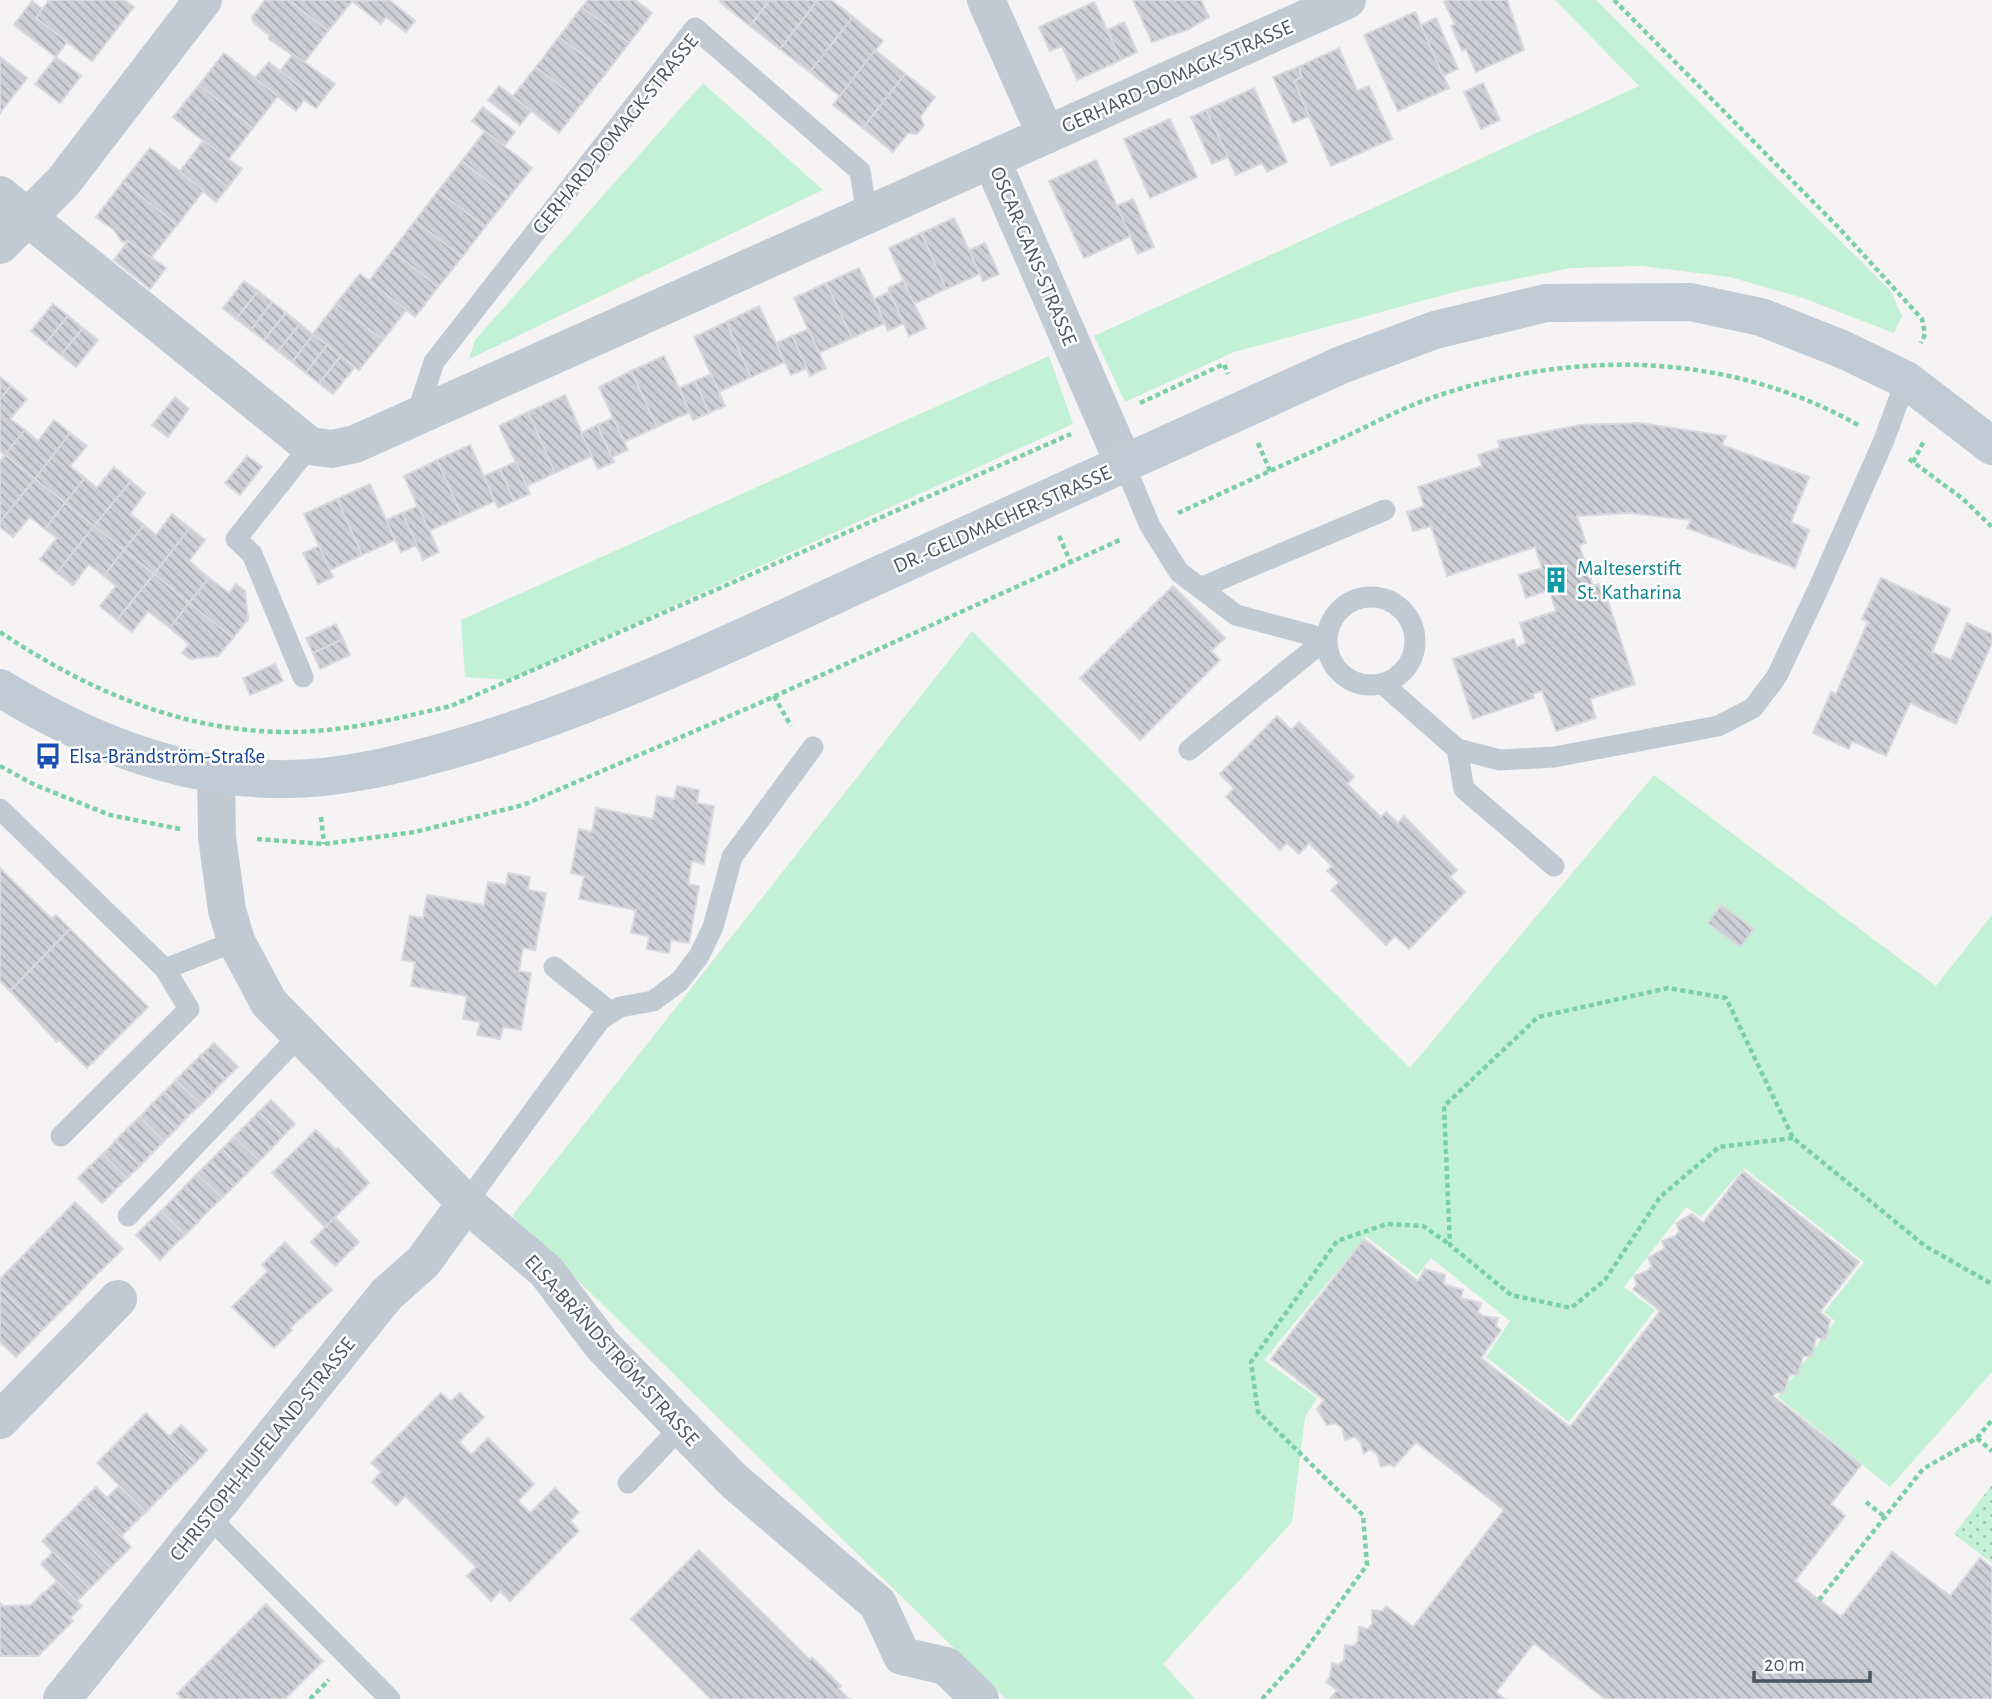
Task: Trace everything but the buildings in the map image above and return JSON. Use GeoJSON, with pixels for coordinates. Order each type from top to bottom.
{"type":"FeatureCollection","features":[{"type":"Feature","properties":{"kind":"street"},"geometry":{"type":"LineString","coordinates":[[0,244],[14,206],[63,182],[203,0]]}},
{"type":"Feature","properties":{"kind":"street"},"geometry":{"type":"LineString","coordinates":[[986,0],[1046,135]]}},
{"type":"Feature","properties":{"kind":"street","name":"GERHARD-DOMAGK-STRASSE"},"geometry":{"type":"LineString","coordinates":[[1046,135],[1347,0]]}},
{"type":"Feature","properties":{"kind":"street","name":"OSCAR-GANS-STRASSE"},"geometry":{"type":"LineString","coordinates":[[1046,135],[991,159],[1124,464]]}},
{"type":"Feature","properties":{"kind":"street"},"geometry":{"type":"LineString","coordinates":[[14,206],[310,446],[332,449],[355,444],[991,159]]}},
{"type":"Feature","properties":{"kind":"street","name":"DR.-GELDMACHER-STRASSE"},"geometry":{"type":"LineString","coordinates":[[0,688],[53,721],[94,739],[144,758],[216,774],[272,779],[363,772],[431,756],[534,724],[664,673],[1340,365],[1435,330],[1546,303],[1690,302],[1761,317],[1844,350],[1906,380],[1992,446]]}},
{"type":"Feature","properties":{"kind":"street","name":"ELSA-BRÄNDSTRÖM-STRASSE"},"geometry":{"type":"LineString","coordinates":[[216,774],[216,836],[227,910],[236,941],[270,1003],[299,1036],[466,1203],[546,1271],[602,1345],[680,1428],[733,1480],[877,1604],[902,1656],[946,1665],[980,1699]]}},
{"type":"Feature","properties":{"kind":"street","name":"CHRISTOPH-HUFELAND-STRASSE"},"geometry":{"type":"LineString","coordinates":[[62,1699],[386,1295],[423,1262],[466,1203]]}},
{"type":"Feature","properties":{"kind":"street"},"geometry":{"type":"LineString","coordinates":[[0,1420],[118,1299]]}},
{"type":"Feature","properties":{"kind":"lane","name":"GERHARD-DOMAGK-STRASSE"},"geometry":{"type":"LineString","coordinates":[[416,417],[434,362],[695,27],[860,171],[867,215]]}},
{"type":"Feature","properties":{"kind":"lane"},"geometry":{"type":"LineString","coordinates":[[1383,684],[1457,749],[1500,760],[1554,757],[1718,726],[1753,708],[1777,676],[1814,597],[1884,440],[1906,380]]}},
{"type":"Feature","properties":{"kind":"lane"},"geometry":{"type":"LineString","coordinates":[[303,677],[252,554],[236,539],[310,446]]}},
{"type":"Feature","properties":{"kind":"lane"},"geometry":{"type":"LineString","coordinates":[[1124,464],[1150,526],[1179,572],[1236,615],[1326,639]]}},
{"type":"Feature","properties":{"kind":"lane"},"geometry":{"type":"LineString","coordinates":[[1200,588],[1385,510]]}},
{"type":"Feature","properties":{"kind":"lane"},"geometry":{"type":"LineString","coordinates":[[1189,751],[1326,639],[1336,613],[1359,597],[1387,598],[1409,615],[1416,642],[1407,669],[1383,684],[1355,683],[1334,666],[1326,639]]}},
{"type":"Feature","properties":{"kind":"lane"},"geometry":{"type":"LineString","coordinates":[[466,1203],[609,1011],[653,1001],[680,981],[699,956],[713,927],[732,857],[813,747]]}},
{"type":"Feature","properties":{"kind":"lane"},"geometry":{"type":"LineString","coordinates":[[1457,749],[1464,789],[1554,866]]}},
{"type":"Feature","properties":{"kind":"lane"},"geometry":{"type":"LineString","coordinates":[[0,809],[165,969],[189,1009],[61,1136]]}},
{"type":"Feature","properties":{"kind":"lane"},"geometry":{"type":"LineString","coordinates":[[165,969],[236,941]]}},
{"type":"Feature","properties":{"kind":"lane"},"geometry":{"type":"LineString","coordinates":[[554,967],[609,1011]]}},
{"type":"Feature","properties":{"kind":"lane"},"geometry":{"type":"LineString","coordinates":[[128,1216],[299,1036]]}},
{"type":"Feature","properties":{"kind":"lane"},"geometry":{"type":"LineString","coordinates":[[628,1483],[680,1428]]}},
{"type":"Feature","properties":{"kind":"lane"},"geometry":{"type":"LineString","coordinates":[[208,1516],[390,1699]]}},
{"type":"Feature","properties":{"kind":"path"},"geometry":{"type":"LineString","coordinates":[[1614,0],[1839,228],[1922,319],[1925,334],[1906,380]]}},
{"type":"Feature","properties":{"kind":"path"},"geometry":{"type":"LineString","coordinates":[[0,632],[39,658],[90,686],[150,711],[219,727],[272,731],[313,731],[363,726],[451,706],[1105,419],[1224,364],[1270,471]]}},
{"type":"Feature","properties":{"kind":"path"},"geometry":{"type":"LineString","coordinates":[[1450,1245],[1444,1106],[1538,1017],[1668,988],[1726,998],[1793,1138],[1925,1245],[1992,1284]]}},
{"type":"Feature","properties":{"kind":"path"},"geometry":{"type":"LineString","coordinates":[[1262,1699],[1301,1656],[1367,1565],[1363,1515],[1258,1412],[1251,1362],[1337,1241],[1387,1224],[1423,1226],[1511,1295],[1571,1308],[1605,1280],[1660,1197],[1719,1147],[1793,1138]]}},
{"type":"Feature","properties":{"kind":"path"},"geometry":{"type":"LineString","coordinates":[[1819,1600],[1923,1469],[1978,1438],[1992,1420]]}},
{"type":"Feature","properties":{"kind":"path"},"geometry":{"type":"LineString","coordinates":[[1978,1438],[1992,1451]]}},
{"type":"Feature","properties":{"kind":"path"},"geometry":{"type":"LineString","coordinates":[[1866,1502],[1885,1517]]}},
{"type":"Feature","properties":{"kind":"green space"},"geometry":{"type":"Polygon","coordinates":[[[1555,0],[1596,0],[1890,290],[1902,316],[1894,333],[1803,298],[1730,277],[1641,266],[1571,268],[1462,290],[1234,352],[1125,402],[1094,336],[1639,86],[1555,0]]]}},
{"type":"Feature","properties":{"kind":"green space"},"geometry":{"type":"Polygon","coordinates":[[[703,83],[823,190],[469,359],[475,340],[703,83]]]}},
{"type":"Feature","properties":{"kind":"green space"},"geometry":{"type":"Polygon","coordinates":[[[1049,356],[1073,424],[510,680],[465,677],[461,620],[1049,356]]]}},
{"type":"Feature","properties":{"kind":"green space"},"geometry":{"type":"Polygon","coordinates":[[[972,631],[1410,1068],[1654,775],[1936,986],[1992,915],[1992,1372],[1890,1487],[1778,1397],[1835,1321],[1824,1312],[1864,1262],[1744,1168],[1701,1217],[1686,1207],[1624,1287],[1655,1310],[1569,1422],[1486,1357],[1510,1321],[1431,1258],[1417,1276],[1366,1236],[1264,1360],[1317,1398],[1305,1417],[1292,1522],[1163,1664],[1195,1699],[1006,1699],[512,1216],[972,631]]]}},
{"type":"Feature","properties":{"kind":"green space"},"geometry":{"type":"Polygon","coordinates":[[[1992,1485],[1992,1563],[1954,1534],[1992,1485]]]}},
{"type":"Feature","properties":{"kind":"place","name":"Malteserstift St. Katharina"},"geometry":{"type":"Point","coordinates":[1556,580]}},
{"type":"Feature","properties":{"kind":"place","name":"Elsa-Brändström-Straße"},"geometry":{"type":"Point","coordinates":[48,756]}}]}
